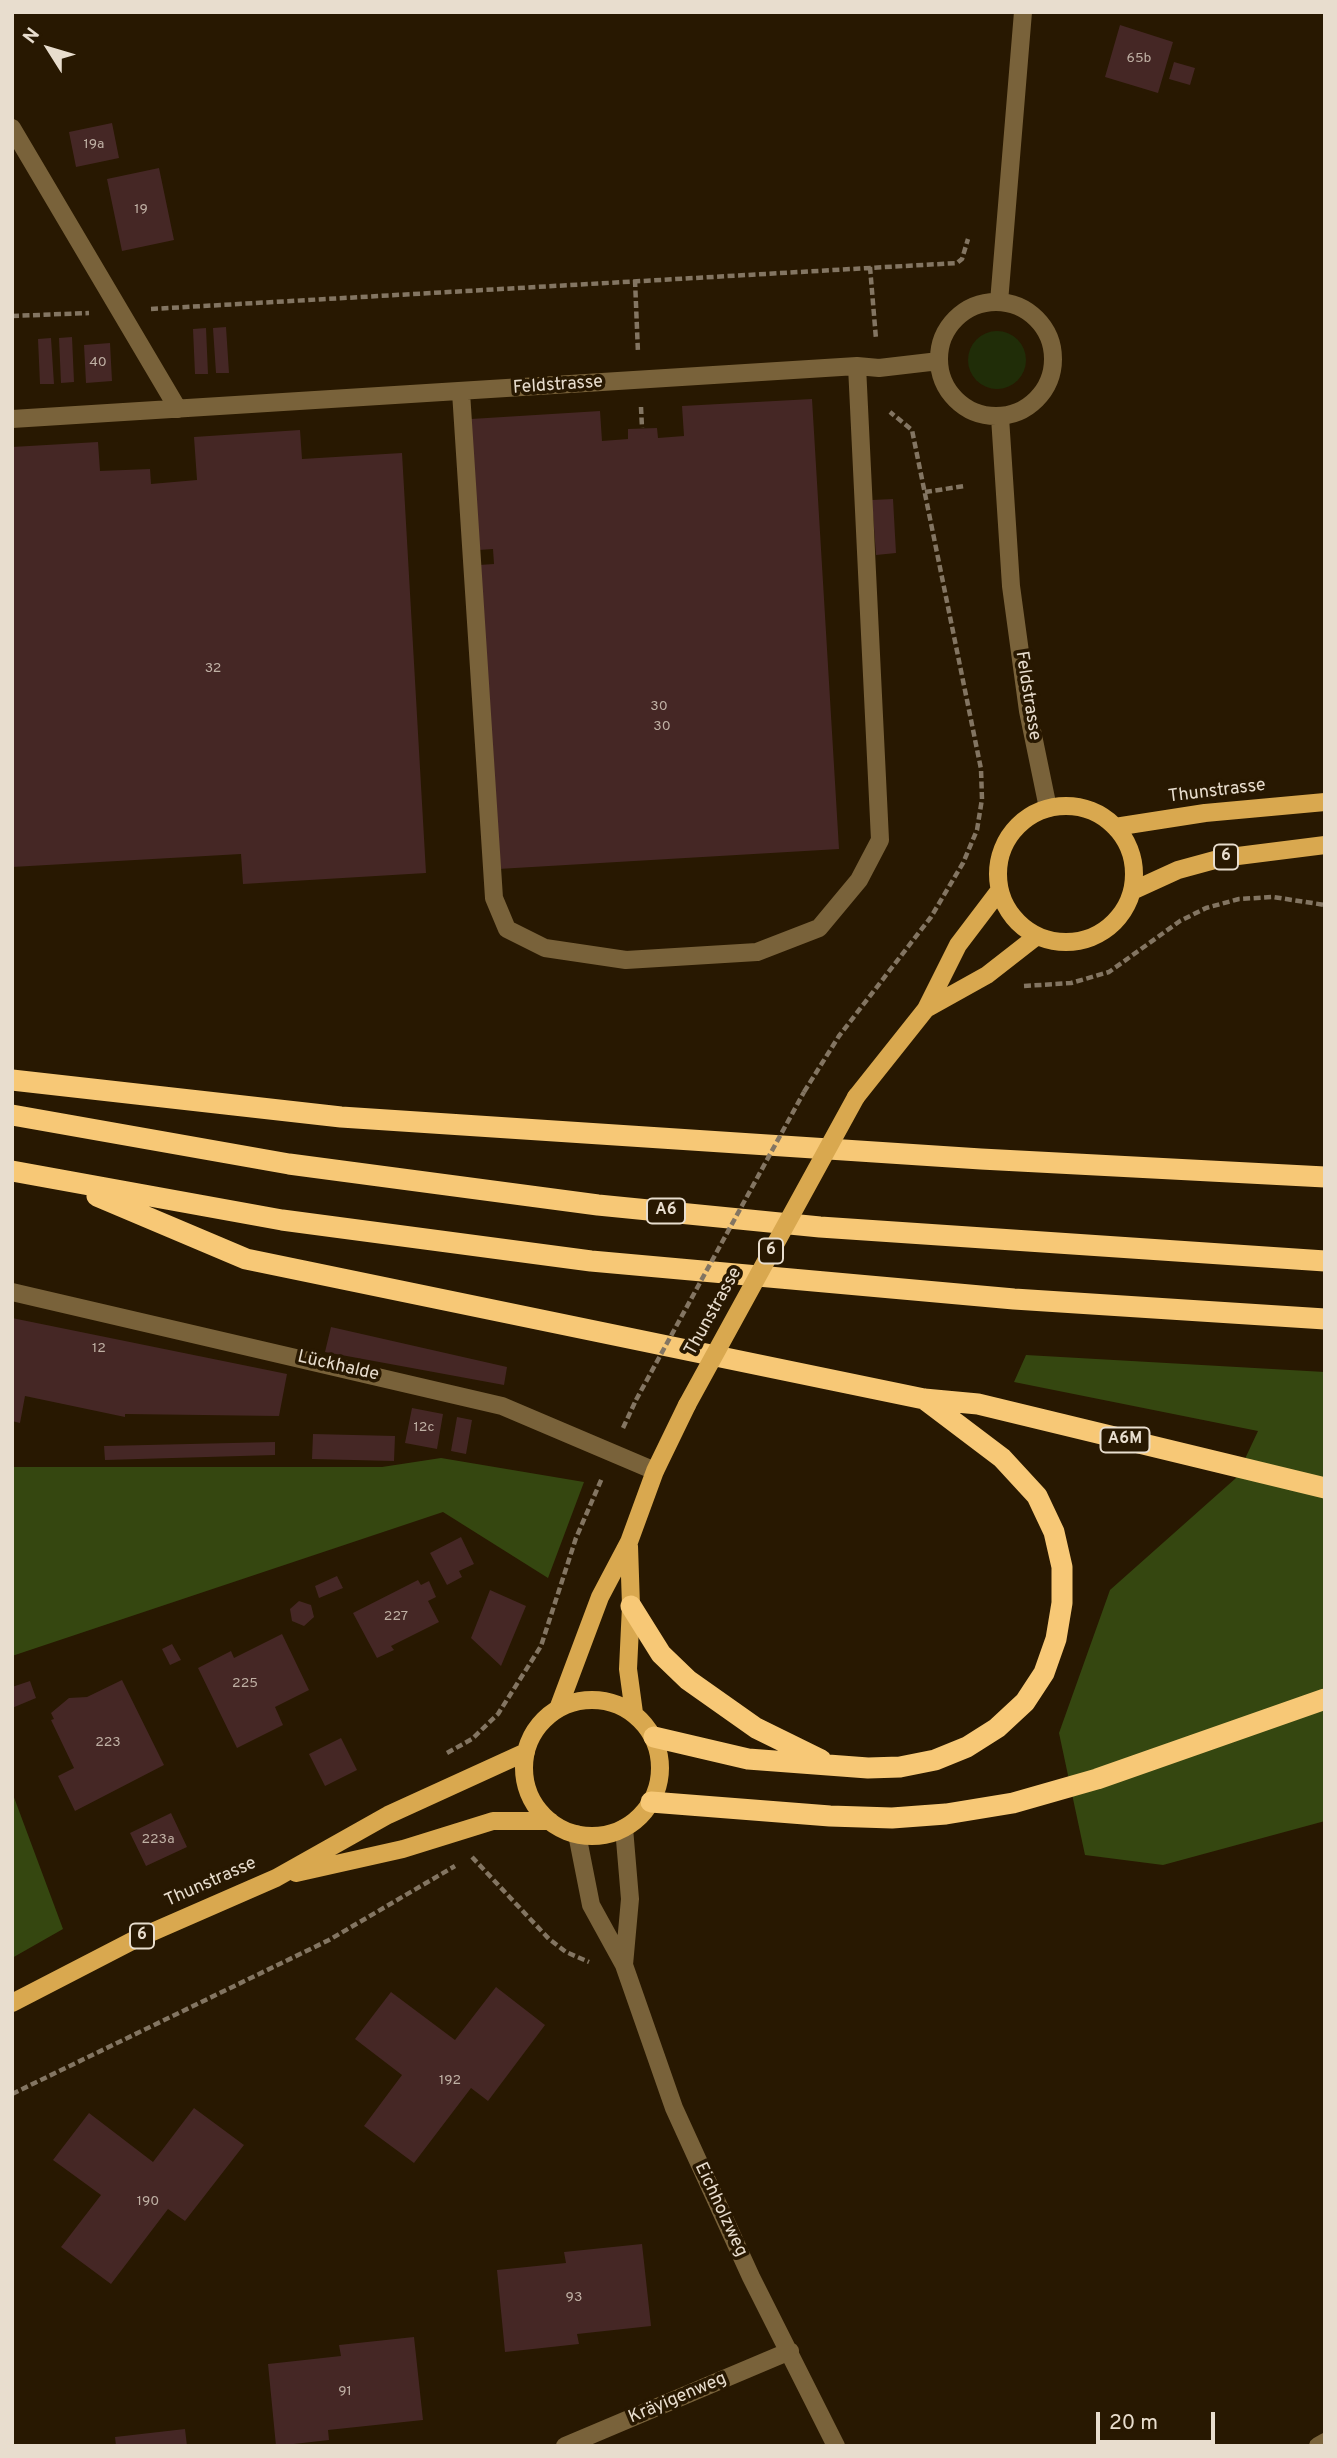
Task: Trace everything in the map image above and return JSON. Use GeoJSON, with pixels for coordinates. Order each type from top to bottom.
{"type":"FeatureCollection","features":[{"type":"Feature","properties":{"kind":"highway"},"geometry":{"type":"LineString","coordinates":[[12,1080],[354,1118],[940,1156],[1319,1174]]}},
{"type":"Feature","properties":{"kind":"highway","name":"A6"},"geometry":{"type":"LineString","coordinates":[[12,1115],[289,1164],[598,1205],[833,1228],[1325,1261]]}},
{"type":"Feature","properties":{"kind":"highway"},"geometry":{"type":"LineString","coordinates":[[12,1171],[333,1228],[591,1261],[1014,1300],[1325,1319]]}},
{"type":"Feature","properties":{"kind":"highway"},"geometry":{"type":"LineString","coordinates":[[63,1182],[246,1259],[924,1399],[1002,1458],[1037,1496],[1054,1532],[1062,1567],[1062,1602],[1056,1639],[1044,1673],[1025,1702],[996,1728],[967,1747],[935,1760],[900,1767],[832,1765],[748,1759],[654,1737]]}},
{"type":"Feature","properties":{"kind":"highway","name":"A6M"},"geometry":{"type":"LineString","coordinates":[[924,1399],[978,1404],[1325,1488]]}},
{"type":"Feature","properties":{"kind":"highway"},"geometry":{"type":"LineString","coordinates":[[631,1606],[665,1658],[708,1696],[756,1728],[832,1765]]}},
{"type":"Feature","properties":{"kind":"highway"},"geometry":{"type":"LineString","coordinates":[[651,1802],[830,1816],[892,1818],[946,1814],[1013,1803],[1097,1779],[1325,1699]]}},
{"type":"Feature","properties":{"kind":"main road","name":"Thunstrasse"},"geometry":{"type":"LineString","coordinates":[[1115,827],[1205,813],[1325,802]]}},
{"type":"Feature","properties":{"kind":"main road"},"geometry":{"type":"LineString","coordinates":[[1048,808],[1084,808],[1101,815],[1115,827],[1132,857],[1135,874],[1132,891],[1122,912],[1105,930],[1084,940],[1060,943],[1037,936],[1020,925],[1007,910],[999,891],[997,870],[1007,840],[1028,817],[1048,808]]}},
{"type":"Feature","properties":{"kind":"main road","name":"6"},"geometry":{"type":"LineString","coordinates":[[1132,891],[1178,870],[1222,858],[1325,845]]}},
{"type":"Feature","properties":{"kind":"main road","name":"Thunstrasse"},"geometry":{"type":"LineString","coordinates":[[558,1709],[600,1597],[629,1542],[656,1471],[687,1405],[856,1097],[926,1009],[958,945],[999,891]]}},
{"type":"Feature","properties":{"kind":"main road","name":"Thunstrasse"},"geometry":{"type":"LineString","coordinates":[[926,1009],[987,975],[1037,936]]}},
{"type":"Feature","properties":{"kind":"main road","name":"Thunstrasse"},"geometry":{"type":"LineString","coordinates":[[629,1542],[631,1606],[628,1669],[634,1713]]}},
{"type":"Feature","properties":{"kind":"main road"},"geometry":{"type":"LineString","coordinates":[[597,1699],[617,1704],[634,1713],[654,1737],[660,1759],[659,1782],[651,1802],[639,1817],[624,1828],[601,1835],[577,1834],[550,1821],[533,1802],[525,1777],[526,1752],[543,1720],[576,1701],[597,1699]]}},
{"type":"Feature","properties":{"kind":"main road","name":"Thunstrasse"},"geometry":{"type":"LineString","coordinates":[[12,2003],[134,1940],[276,1878],[388,1815],[526,1752]]}},
{"type":"Feature","properties":{"kind":"main road","name":"Thunstrasse"},"geometry":{"type":"LineString","coordinates":[[276,1878],[403,1849],[493,1821],[550,1821]]}},
{"type":"Feature","properties":{"kind":"street"},"geometry":{"type":"LineString","coordinates":[[999,302],[1023,12]]}},
{"type":"Feature","properties":{"kind":"street"},"geometry":{"type":"LineString","coordinates":[[12,128],[178,409]]}},
{"type":"Feature","properties":{"kind":"street"},"geometry":{"type":"LineString","coordinates":[[999,302],[1016,306],[1044,327],[1054,359],[1044,392],[1032,405],[1000,417],[982,415],[965,408],[951,395],[943,379],[939,361],[942,342],[950,326],[964,312],[981,304],[999,302]]}},
{"type":"Feature","properties":{"kind":"street","name":"Feldstrasse"},"geometry":{"type":"LineString","coordinates":[[12,419],[857,366],[879,368],[939,361]]}},
{"type":"Feature","properties":{"kind":"street"},"geometry":{"type":"LineString","coordinates":[[461,392],[494,898],[507,929],[545,948],[625,960],[757,952],[819,928],[859,880],[880,840],[857,366]]}},
{"type":"Feature","properties":{"kind":"street","name":"Feldstrasse"},"geometry":{"type":"LineString","coordinates":[[1000,417],[1011,586],[1028,711],[1048,808]]}},
{"type":"Feature","properties":{"kind":"street","name":"Lückhalde"},"geometry":{"type":"LineString","coordinates":[[12,1292],[502,1406],[656,1471]]}},
{"type":"Feature","properties":{"kind":"street","name":"Eichholzweg"},"geometry":{"type":"LineString","coordinates":[[624,1828],[630,1899],[625,1970]]}},
{"type":"Feature","properties":{"kind":"street","name":"Eichholzweg"},"geometry":{"type":"LineString","coordinates":[[577,1834],[591,1905],[625,1970],[674,2108],[745,2264],[836,2446]]}},
{"type":"Feature","properties":{"kind":"street","name":"Kräyigenweg"},"geometry":{"type":"LineString","coordinates":[[565,2446],[790,2351]]}},
{"type":"Feature","properties":{"kind":"street"},"geometry":{"type":"LineString","coordinates":[[1318,2446],[1325,2442]]}},
{"type":"Feature","properties":{"kind":"path"},"geometry":{"type":"LineString","coordinates":[[12,316],[957,263],[962,259],[968,239]]}},
{"type":"Feature","properties":{"kind":"path"},"geometry":{"type":"LineString","coordinates":[[444,1755],[472,1739],[498,1714],[541,1646],[576,1538],[636,1400],[804,1092],[839,1036],[931,916],[963,863],[977,830],[982,799],[981,769],[912,429],[886,409],[879,368],[870,267]]}},
{"type":"Feature","properties":{"kind":"path"},"geometry":{"type":"LineString","coordinates":[[635,280],[640,381]]}},
{"type":"Feature","properties":{"kind":"path"},"geometry":{"type":"LineString","coordinates":[[925,492],[965,486]]}},
{"type":"Feature","properties":{"kind":"path"},"geometry":{"type":"LineString","coordinates":[[1020,986],[1071,983],[1109,972],[1180,921],[1206,908],[1240,899],[1272,897],[1325,905]]}},
{"type":"Feature","properties":{"kind":"path"},"geometry":{"type":"LineString","coordinates":[[12,2094],[329,1940],[471,1857],[549,1940],[584,1961],[625,1970]]}},
{"type":"Feature","properties":{"kind":"green space"},"geometry":{"type":"Polygon","coordinates":[[[991,331],[1003,331],[1018,339],[1026,354],[1026,366],[1018,381],[1003,389],[991,389],[976,381],[968,366],[968,354],[976,339],[991,331]]]}},
{"type":"Feature","properties":{"kind":"green space"},"geometry":{"type":"Polygon","coordinates":[[[1026,1355],[1325,1372],[1325,1821],[1163,1865],[1085,1855],[1059,1733],[1110,1590],[1236,1478],[1258,1431],[1014,1382],[1026,1355]]]}},
{"type":"Feature","properties":{"kind":"green space"},"geometry":{"type":"Polygon","coordinates":[[[441,1458],[584,1482],[548,1578],[443,1512],[12,1656],[12,1467],[382,1467],[441,1458]]]}},
{"type":"Feature","properties":{"kind":"green space"},"geometry":{"type":"Polygon","coordinates":[[[12,1792],[63,1929],[12,1958],[12,1792]]]}},
{"type":"Feature","properties":{"kind":"building"},"geometry":{"type":"Polygon","coordinates":[[[1120,25],[1173,42],[1158,93],[1105,77],[1120,25]]]}},
{"type":"Feature","properties":{"kind":"building"},"geometry":{"type":"Polygon","coordinates":[[[1174,62],[1195,68],[1190,85],[1169,79],[1174,62]]]}},
{"type":"Feature","properties":{"kind":"building"},"geometry":{"type":"Polygon","coordinates":[[[112,123],[119,158],[76,167],[69,132],[112,123]]]}},
{"type":"Feature","properties":{"kind":"building"},"geometry":{"type":"Polygon","coordinates":[[[159,168],[174,240],[122,251],[107,179],[159,168]]]}},
{"type":"Feature","properties":{"kind":"building"},"geometry":{"type":"Polygon","coordinates":[[[226,327],[229,373],[216,373],[213,328],[226,327]]]}},
{"type":"Feature","properties":{"kind":"building"},"geometry":{"type":"Polygon","coordinates":[[[206,328],[208,374],[195,374],[193,329],[206,328]]]}},
{"type":"Feature","properties":{"kind":"building"},"geometry":{"type":"Polygon","coordinates":[[[72,337],[74,382],[61,383],[59,338],[72,337]]]}},
{"type":"Feature","properties":{"kind":"building"},"geometry":{"type":"Polygon","coordinates":[[[51,338],[54,384],[40,384],[38,339],[51,338]]]}},
{"type":"Feature","properties":{"kind":"building"},"geometry":{"type":"Polygon","coordinates":[[[110,343],[112,381],[86,383],[84,345],[110,343]]]}},
{"type":"Feature","properties":{"kind":"building"},"geometry":{"type":"Polygon","coordinates":[[[812,399],[839,849],[498,869],[479,565],[494,564],[493,549],[478,550],[471,419],[600,411],[602,441],[628,439],[628,429],[657,428],[658,438],[684,436],[682,406],[812,399]]]}},
{"type":"Feature","properties":{"kind":"building"},"geometry":{"type":"Polygon","coordinates":[[[300,430],[302,459],[402,453],[426,873],[243,884],[241,854],[12,867],[12,447],[98,442],[100,471],[150,469],[151,484],[197,480],[194,437],[300,430]]]}},
{"type":"Feature","properties":{"kind":"building"},"geometry":{"type":"Polygon","coordinates":[[[893,499],[896,553],[876,555],[872,500],[893,499]]]}},
{"type":"Feature","properties":{"kind":"building"},"geometry":{"type":"Polygon","coordinates":[[[12,1318],[287,1374],[279,1416],[125,1414],[125,1417],[25,1396],[20,1423],[12,1421],[12,1318]]]}},
{"type":"Feature","properties":{"kind":"building"},"geometry":{"type":"Polygon","coordinates":[[[331,1327],[507,1367],[504,1385],[325,1352],[331,1327]]]}},
{"type":"Feature","properties":{"kind":"building"},"geometry":{"type":"Polygon","coordinates":[[[412,1408],[443,1414],[437,1449],[405,1443],[412,1408]]]}},
{"type":"Feature","properties":{"kind":"building"},"geometry":{"type":"Polygon","coordinates":[[[457,1417],[472,1420],[466,1454],[451,1451],[457,1417]]]}},
{"type":"Feature","properties":{"kind":"building"},"geometry":{"type":"Polygon","coordinates":[[[313,1434],[395,1436],[394,1461],[312,1459],[313,1434]]]}},
{"type":"Feature","properties":{"kind":"building"},"geometry":{"type":"Polygon","coordinates":[[[275,1442],[275,1455],[105,1460],[104,1446],[275,1442]]]}},
{"type":"Feature","properties":{"kind":"building"},"geometry":{"type":"Polygon","coordinates":[[[461,1537],[474,1564],[459,1571],[462,1577],[447,1585],[430,1553],[461,1537]]]}},
{"type":"Feature","properties":{"kind":"building"},"geometry":{"type":"Polygon","coordinates":[[[337,1576],[343,1588],[319,1598],[315,1586],[337,1576]]]}},
{"type":"Feature","properties":{"kind":"building"},"geometry":{"type":"Polygon","coordinates":[[[418,1580],[421,1585],[429,1581],[436,1597],[428,1601],[439,1622],[391,1646],[394,1650],[377,1658],[353,1613],[418,1580]]]}},
{"type":"Feature","properties":{"kind":"building"},"geometry":{"type":"Polygon","coordinates":[[[490,1590],[526,1606],[501,1666],[471,1638],[490,1590]]]}},
{"type":"Feature","properties":{"kind":"building"},"geometry":{"type":"Polygon","coordinates":[[[299,1601],[311,1605],[314,1617],[304,1626],[292,1621],[290,1609],[299,1601]]]}},
{"type":"Feature","properties":{"kind":"building"},"geometry":{"type":"Polygon","coordinates":[[[282,1634],[309,1690],[275,1707],[283,1725],[237,1748],[198,1668],[231,1651],[234,1658],[282,1634]]]}},
{"type":"Feature","properties":{"kind":"building"},"geometry":{"type":"Polygon","coordinates":[[[172,1644],[181,1660],[170,1665],[162,1649],[172,1644]]]}},
{"type":"Feature","properties":{"kind":"building"},"geometry":{"type":"Polygon","coordinates":[[[122,1680],[164,1765],[75,1811],[58,1776],[74,1768],[51,1720],[54,1719],[51,1713],[69,1698],[87,1697],[122,1680]]]}},
{"type":"Feature","properties":{"kind":"building"},"geometry":{"type":"Polygon","coordinates":[[[30,1681],[36,1698],[12,1708],[12,1687],[30,1681]]]}},
{"type":"Feature","properties":{"kind":"building"},"geometry":{"type":"Polygon","coordinates":[[[341,1738],[357,1770],[325,1786],[309,1754],[341,1738]]]}},
{"type":"Feature","properties":{"kind":"building"},"geometry":{"type":"Polygon","coordinates":[[[171,1813],[187,1847],[146,1866],[130,1833],[171,1813]]]}},
{"type":"Feature","properties":{"kind":"building"},"geometry":{"type":"Polygon","coordinates":[[[496,1987],[545,2025],[488,2101],[471,2088],[414,2163],[364,2126],[402,2075],[355,2039],[391,1992],[455,2040],[496,1987]]]}},
{"type":"Feature","properties":{"kind":"building"},"geometry":{"type":"Polygon","coordinates":[[[194,2108],[244,2145],[185,2221],[168,2209],[111,2284],[61,2247],[101,2195],[53,2160],[89,2113],[153,2162],[194,2108]]]}},
{"type":"Feature","properties":{"kind":"building"},"geometry":{"type":"Polygon","coordinates":[[[642,2244],[651,2326],[577,2334],[579,2344],[505,2352],[497,2270],[566,2263],[564,2252],[642,2244]]]}},
{"type":"Feature","properties":{"kind":"building"},"geometry":{"type":"Polygon","coordinates":[[[414,2337],[423,2420],[328,2430],[329,2440],[276,2446],[268,2364],[341,2356],[339,2345],[414,2337]]]}},
{"type":"Feature","properties":{"kind":"building"},"geometry":{"type":"Polygon","coordinates":[[[185,2429],[187,2446],[116,2446],[115,2437],[185,2429]]]}}]}
